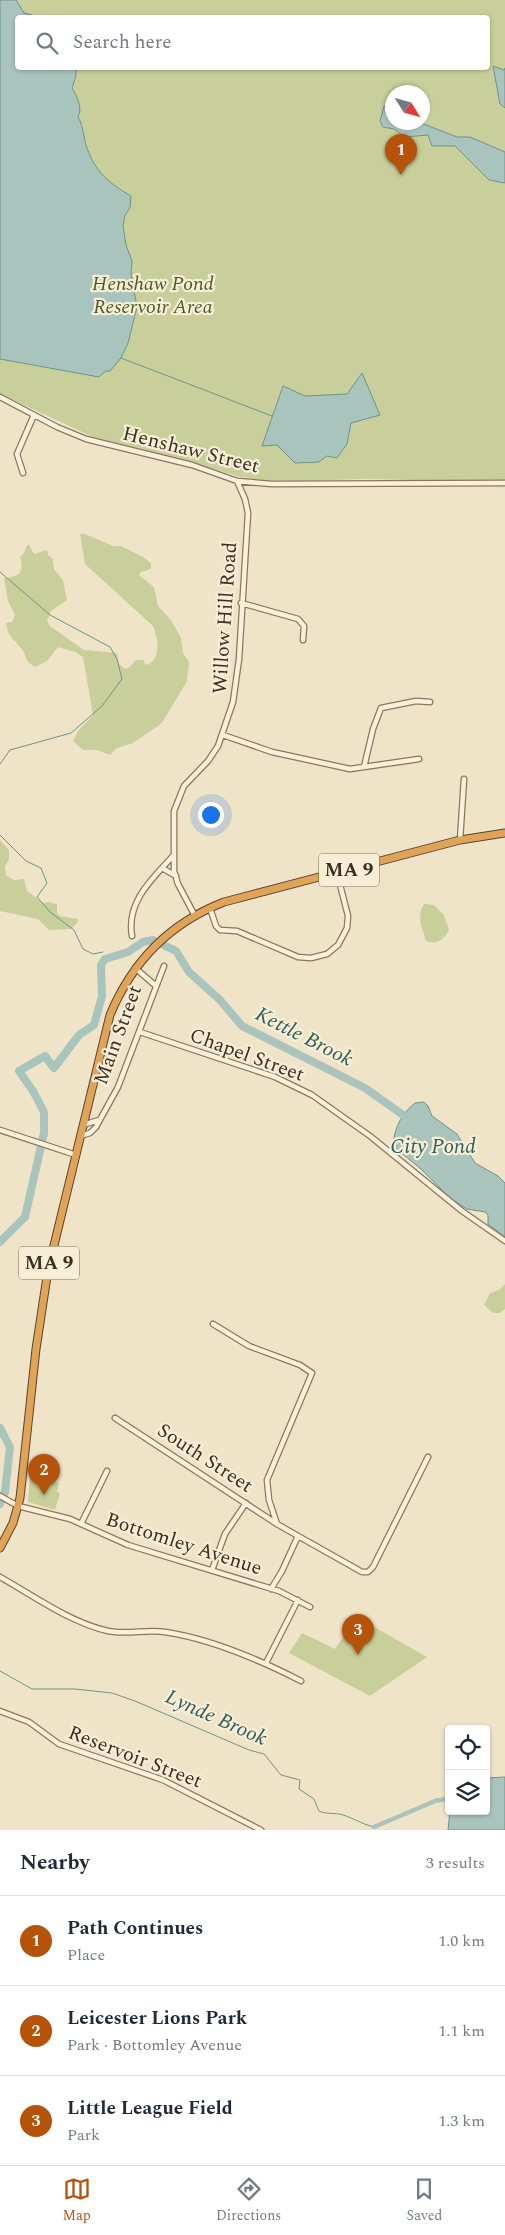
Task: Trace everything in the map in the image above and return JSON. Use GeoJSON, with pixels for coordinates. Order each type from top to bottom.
{"type":"FeatureCollection","features":[{"type":"Feature","properties":{"kind":"highway","name":"Main Street"},"geometry":{"type":"LineString","coordinates":[[0,1548],[13,1523],[18,1506],[24,1471],[41,1312],[52,1253],[110,1015],[121,990],[135,968],[162,940],[195,916],[210,908],[460,840],[505,833]]}},
{"type":"Feature","properties":{"kind":"street","name":"Henshaw Street"},"geometry":{"type":"LineString","coordinates":[[0,397],[86,439],[192,465],[237,481],[272,484],[505,483]]}},
{"type":"Feature","properties":{"kind":"street"},"geometry":{"type":"LineString","coordinates":[[23,473],[17,454],[34,415]]}},
{"type":"Feature","properties":{"kind":"street","name":"Willow Hill Road"},"geometry":{"type":"LineString","coordinates":[[195,916],[176,876],[173,856],[174,815],[177,798],[186,783],[212,756],[223,735],[236,693],[248,513],[245,499],[237,481]]}},
{"type":"Feature","properties":{"kind":"street"},"geometry":{"type":"LineString","coordinates":[[241,603],[298,619],[304,626],[303,640]]}},
{"type":"Feature","properties":{"kind":"street"},"geometry":{"type":"LineString","coordinates":[[364,767],[373,729],[381,708],[416,701],[430,702]]}},
{"type":"Feature","properties":{"kind":"street"},"geometry":{"type":"LineString","coordinates":[[223,735],[291,757],[350,769],[419,759]]}},
{"type":"Feature","properties":{"kind":"street"},"geometry":{"type":"LineString","coordinates":[[460,840],[464,778]]}},
{"type":"Feature","properties":{"kind":"street"},"geometry":{"type":"LineString","coordinates":[[132,936],[130,923],[144,888],[173,856]]}},
{"type":"Feature","properties":{"kind":"street"},"geometry":{"type":"LineString","coordinates":[[162,868],[176,876]]}},
{"type":"Feature","properties":{"kind":"street"},"geometry":{"type":"LineString","coordinates":[[210,908],[216,926],[220,930],[237,931],[298,957],[321,956],[338,945],[347,928],[348,916],[337,873]]}},
{"type":"Feature","properties":{"kind":"street"},"geometry":{"type":"LineString","coordinates":[[156,986],[164,966]]}},
{"type":"Feature","properties":{"kind":"street","name":"Main Street"},"geometry":{"type":"LineString","coordinates":[[80,1136],[90,1133],[118,1087],[156,986],[135,968]]}},
{"type":"Feature","properties":{"kind":"street","name":"Chapel Street"},"geometry":{"type":"LineString","coordinates":[[140,1032],[275,1077],[312,1095],[370,1136],[462,1211],[505,1241]]}},
{"type":"Feature","properties":{"kind":"street"},"geometry":{"type":"LineString","coordinates":[[83,1125],[95,1123],[100,1119]]}},
{"type":"Feature","properties":{"kind":"street"},"geometry":{"type":"LineString","coordinates":[[0,1130],[76,1154]]}},
{"type":"Feature","properties":{"kind":"street"},"geometry":{"type":"LineString","coordinates":[[212,1324],[249,1346],[300,1365],[312,1373],[267,1480],[269,1500],[277,1524]]}},
{"type":"Feature","properties":{"kind":"street","name":"South Street"},"geometry":{"type":"LineString","coordinates":[[115,1418],[277,1524],[362,1572],[368,1572],[373,1566],[428,1457]]}},
{"type":"Feature","properties":{"kind":"street"},"geometry":{"type":"LineString","coordinates":[[82,1524],[107,1471]]}},
{"type":"Feature","properties":{"kind":"street"},"geometry":{"type":"LineString","coordinates":[[0,1496],[18,1506]]}},
{"type":"Feature","properties":{"kind":"street"},"geometry":{"type":"LineString","coordinates":[[212,1570],[225,1534],[246,1503]]}},
{"type":"Feature","properties":{"kind":"street","name":"Bottomley Avenue"},"geometry":{"type":"LineString","coordinates":[[18,1506],[66,1517],[124,1544],[271,1589],[310,1606]]}},
{"type":"Feature","properties":{"kind":"street"},"geometry":{"type":"LineString","coordinates":[[271,1589],[282,1571],[298,1536]]}},
{"type":"Feature","properties":{"kind":"street"},"geometry":{"type":"LineString","coordinates":[[0,1576],[64,1614],[106,1630],[172,1633],[266,1664],[301,1681]]}},
{"type":"Feature","properties":{"kind":"street"},"geometry":{"type":"LineString","coordinates":[[266,1664],[298,1600]]}},
{"type":"Feature","properties":{"kind":"street","name":"Reservoir Street"},"geometry":{"type":"LineString","coordinates":[[0,1711],[29,1722],[56,1743],[163,1780],[261,1830]]}},
{"type":"Feature","properties":{"kind":"green space","name":"Henshaw Pond Reservoir Area"},"geometry":{"type":"Polygon","coordinates":[[[0,0],[505,0],[505,482],[364,479],[263,480],[241,477],[158,453],[93,437],[0,394],[0,0]]]}},
{"type":"Feature","properties":{"kind":"green space"},"geometry":{"type":"Polygon","coordinates":[[[80,534],[85,534],[113,546],[121,546],[151,563],[151,569],[141,572],[139,575],[154,587],[158,606],[171,620],[181,638],[183,653],[189,662],[187,681],[162,723],[133,743],[117,748],[110,755],[97,750],[83,750],[73,741],[78,731],[93,715],[83,657],[75,652],[58,647],[47,661],[35,667],[28,662],[23,651],[10,634],[6,623],[12,622],[15,615],[8,601],[4,578],[20,573],[22,566],[20,557],[27,545],[29,545],[34,554],[47,550],[48,555],[53,559],[54,569],[63,580],[67,600],[51,611],[47,621],[50,626],[84,650],[117,653],[119,664],[125,669],[130,667],[136,660],[143,660],[146,665],[155,658],[157,642],[153,626],[85,564],[80,534]]]}},
{"type":"Feature","properties":{"kind":"green space"},"geometry":{"type":"Polygon","coordinates":[[[0,840],[9,850],[9,859],[5,867],[6,875],[14,880],[24,879],[27,891],[43,903],[57,904],[57,913],[60,916],[78,919],[71,929],[49,930],[38,919],[0,911],[0,840]]]}},
{"type":"Feature","properties":{"kind":"green space"},"geometry":{"type":"Polygon","coordinates":[[[424,904],[434,905],[444,915],[449,930],[437,942],[426,941],[420,918],[424,904]]]}},
{"type":"Feature","properties":{"kind":"green space"},"geometry":{"type":"Polygon","coordinates":[[[505,1284],[505,1309],[500,1313],[493,1313],[484,1305],[490,1293],[499,1290],[505,1284]]]}},
{"type":"Feature","properties":{"kind":"green space"},"geometry":{"type":"Polygon","coordinates":[[[30,1478],[59,1483],[57,1492],[60,1493],[55,1510],[28,1502],[30,1478]]]}},
{"type":"Feature","properties":{"kind":"green space"},"geometry":{"type":"Polygon","coordinates":[[[357,1617],[427,1657],[370,1696],[289,1653],[302,1633],[335,1649],[357,1617]]]}},
{"type":"Feature","properties":{"kind":"water"},"geometry":{"type":"Polygon","coordinates":[[[0,0],[16,0],[24,13],[32,15],[15,15],[15,70],[76,70],[72,88],[79,103],[78,117],[91,157],[104,177],[131,196],[130,208],[125,215],[123,226],[126,245],[132,261],[131,273],[137,307],[128,343],[121,358],[110,371],[106,371],[99,377],[0,359],[0,0]]]}},
{"type":"Feature","properties":{"kind":"water"},"geometry":{"type":"Polygon","coordinates":[[[493,66],[504,70],[505,68],[505,108],[500,104],[493,66]]]}},
{"type":"Feature","properties":{"kind":"water"},"geometry":{"type":"Polygon","coordinates":[[[384,106],[385,127],[380,121],[384,106]]]}},
{"type":"Feature","properties":{"kind":"water"},"geometry":{"type":"Polygon","coordinates":[[[430,126],[457,137],[470,137],[505,152],[505,183],[489,180],[455,146],[432,146],[428,135],[405,137],[395,130],[430,130],[430,126]]]}},
{"type":"Feature","properties":{"kind":"water"},"geometry":{"type":"Polygon","coordinates":[[[362,373],[380,415],[351,423],[347,444],[337,458],[327,456],[319,462],[295,463],[277,445],[262,446],[283,386],[305,396],[347,394],[362,373]]]}},
{"type":"Feature","properties":{"kind":"water","name":"City Pond"},"geometry":{"type":"Polygon","coordinates":[[[424,1102],[432,1116],[457,1134],[475,1163],[498,1176],[505,1183],[505,1237],[488,1224],[488,1215],[485,1212],[467,1209],[451,1199],[421,1169],[394,1147],[396,1129],[402,1117],[415,1103],[424,1102]]]}},
{"type":"Feature","properties":{"kind":"water"},"geometry":{"type":"Polygon","coordinates":[[[505,1777],[505,1830],[448,1830],[450,1815],[490,1815],[490,1778],[505,1777]]]}},
{"type":"Feature","properties":{"kind":"waterway"},"geometry":{"type":"LineString","coordinates":[[121,358],[272,416]]}},
{"type":"Feature","properties":{"kind":"waterway"},"geometry":{"type":"LineString","coordinates":[[0,572],[50,615],[110,647],[117,659],[122,679],[102,706],[71,733],[10,750],[0,764]]}},
{"type":"Feature","properties":{"kind":"waterway"},"geometry":{"type":"LineString","coordinates":[[0,835],[26,861],[41,868],[47,883],[37,897],[50,912],[74,930],[83,949],[93,954],[103,952]]}},
{"type":"Feature","properties":{"kind":"waterway","name":"Kettle Brook"},"geometry":{"type":"LineString","coordinates":[[0,1242],[25,1217],[44,1133],[44,1112],[33,1091],[19,1071],[45,1056],[54,1068],[79,1035],[94,1025],[102,996],[101,965],[105,959],[128,952],[143,942],[153,940],[176,951],[189,972],[220,1000],[242,1026],[365,1088],[403,1115]]}},
{"type":"Feature","properties":{"kind":"waterway","name":"Kettle Brook"},"geometry":{"type":"LineString","coordinates":[[0,1428],[10,1447],[5,1492],[0,1504]]}},
{"type":"Feature","properties":{"kind":"waterway","name":"Lynde Brook"},"geometry":{"type":"LineString","coordinates":[[0,1671],[32,1689],[75,1689],[112,1693],[249,1750],[264,1754],[281,1775],[300,1780],[299,1789],[314,1799],[319,1811],[343,1815],[374,1827]]}},
{"type":"Feature","properties":{"kind":"waterway","name":"Lynde Brook"},"geometry":{"type":"LineString","coordinates":[[374,1827],[435,1801],[445,1799]]}},
{"type":"Feature","properties":{"kind":"place","name":"Path Continues"},"geometry":{"type":"Point","coordinates":[401,175]}},
{"type":"Feature","properties":{"kind":"place","name":"Leicester Lions Park"},"geometry":{"type":"Point","coordinates":[44,1495]}},
{"type":"Feature","properties":{"kind":"place","name":"Little League Field"},"geometry":{"type":"Point","coordinates":[358,1655]}}]}
